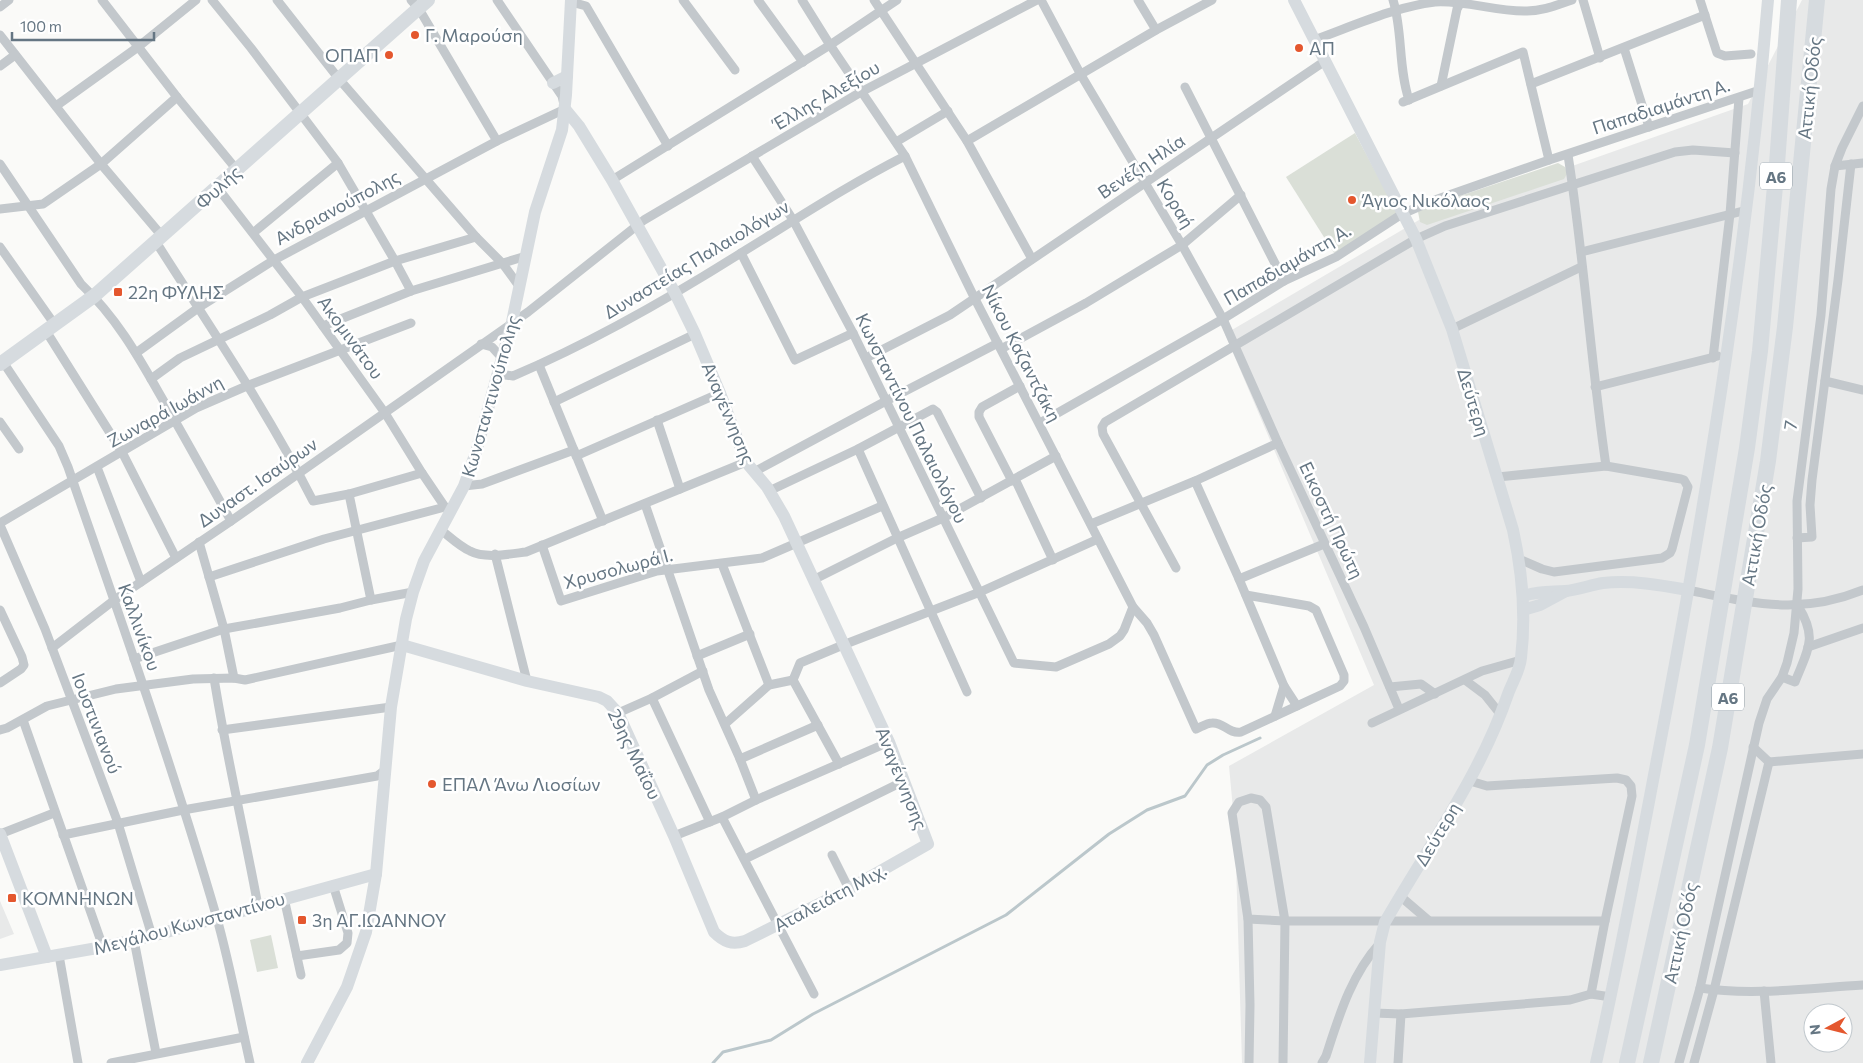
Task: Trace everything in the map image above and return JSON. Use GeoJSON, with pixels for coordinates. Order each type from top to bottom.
{"type":"FeatureCollection","features":[{"type":"Feature","properties":{"kind":"highway","name":"Αττική Οδός"},"geometry":{"type":"LineString","coordinates":[[1627,1063],[1697,745],[1747,448],[1760,351],[1789,0]]}},
{"type":"Feature","properties":{"kind":"highway","name":"Αττική Οδός"},"geometry":{"type":"LineString","coordinates":[[1651,1063],[1720,748],[1768,461],[1785,327],[1817,0]]}},
{"type":"Feature","properties":{"kind":"main road","name":"Φυλής"},"geometry":{"type":"LineString","coordinates":[[2,363],[94,296],[339,79],[419,3]]}},
{"type":"Feature","properties":{"kind":"street"},"geometry":{"type":"LineString","coordinates":[[0,7],[9,0]]}},
{"type":"Feature","properties":{"kind":"street"},"geometry":{"type":"LineString","coordinates":[[102,0],[176,97],[237,170]]}},
{"type":"Feature","properties":{"kind":"street"},"geometry":{"type":"LineString","coordinates":[[56,106],[138,47],[196,0]]}},
{"type":"Feature","properties":{"kind":"street"},"geometry":{"type":"LineString","coordinates":[[212,0],[338,163],[411,291]]}},
{"type":"Feature","properties":{"kind":"street"},"geometry":{"type":"LineString","coordinates":[[277,0],[339,79],[476,237],[502,264],[519,286]]}},
{"type":"Feature","properties":{"kind":"street","name":"Αναγέννησης"},"geometry":{"type":"LineString","coordinates":[[498,0],[562,96],[565,109],[579,126],[612,180],[675,293],[720,393],[746,462],[769,491],[784,516],[889,742],[928,844]]}},
{"type":"Feature","properties":{"kind":"street"},"geometry":{"type":"LineString","coordinates":[[572,0],[586,6],[668,146]]}},
{"type":"Feature","properties":{"kind":"street","name":"Κωνσταντινούπολης"},"geometry":{"type":"LineString","coordinates":[[307,1063],[347,987],[366,932],[376,874],[391,707],[413,592],[424,561],[441,530],[448,508],[464,486],[476,452],[512,322],[540,194],[562,130],[572,0]]}},
{"type":"Feature","properties":{"kind":"street"},"geometry":{"type":"LineString","coordinates":[[683,0],[735,70]]}},
{"type":"Feature","properties":{"kind":"street"},"geometry":{"type":"LineString","coordinates":[[758,0],[803,62]]}},
{"type":"Feature","properties":{"kind":"street","name":"Νίκου Καζαντζάκη"},"geometry":{"type":"LineString","coordinates":[[802,0],[905,156],[975,299],[1133,607],[1147,623],[1154,635],[1196,730],[1212,723],[1217,723],[1232,732],[1236,732],[1275,716]]}},
{"type":"Feature","properties":{"kind":"street"},"geometry":{"type":"LineString","coordinates":[[874,0],[967,141],[1032,259]]}},
{"type":"Feature","properties":{"kind":"street"},"geometry":{"type":"LineString","coordinates":[[612,180],[830,45],[897,0]]}},
{"type":"Feature","properties":{"kind":"street","name":"Έλλης Αλεξίου"},"geometry":{"type":"LineString","coordinates":[[512,322],[576,276],[636,226],[678,198],[861,92],[1037,0]]}},
{"type":"Feature","properties":{"kind":"street","name":"Κοραή"},"geometry":{"type":"LineString","coordinates":[[1041,0],[1081,75],[1182,245],[1223,319],[1235,346]]}},
{"type":"Feature","properties":{"kind":"street"},"geometry":{"type":"LineString","coordinates":[[1138,0],[1156,30]]}},
{"type":"Feature","properties":{"kind":"street"},"geometry":{"type":"LineString","coordinates":[[967,141],[1156,30],[1212,0]]}},
{"type":"Feature","properties":{"kind":"street","name":"Δεύτερη"},"geometry":{"type":"LineString","coordinates":[[1294,0],[1320,56],[1416,238],[1452,329],[1513,530],[1519,559],[1523,596],[1521,660],[1501,715],[1470,781],[1385,922],[1380,942],[1370,1063]]}},
{"type":"Feature","properties":{"kind":"street"},"geometry":{"type":"LineString","coordinates":[[1393,0],[1396,10],[1406,101],[1522,52],[1549,160]]}},
{"type":"Feature","properties":{"kind":"street"},"geometry":{"type":"LineString","coordinates":[[1527,0],[1528,11]]}},
{"type":"Feature","properties":{"kind":"street"},"geometry":{"type":"LineString","coordinates":[[1309,33],[1396,10],[1436,2],[1461,1],[1528,11],[1540,10],[1572,0]]}},
{"type":"Feature","properties":{"kind":"street"},"geometry":{"type":"LineString","coordinates":[[1583,0],[1600,58]]}},
{"type":"Feature","properties":{"kind":"street"},"geometry":{"type":"LineString","coordinates":[[1700,0],[1717,53],[1725,56],[1751,54]]}},
{"type":"Feature","properties":{"kind":"street"},"geometry":{"type":"LineString","coordinates":[[1596,1063],[1611,997],[1675,666],[1728,354],[1747,210],[1768,0]]}},
{"type":"Feature","properties":{"kind":"street"},"geometry":{"type":"LineString","coordinates":[[1441,86],[1457,9],[1461,1]]}},
{"type":"Feature","properties":{"kind":"street"},"geometry":{"type":"LineString","coordinates":[[419,3],[497,141]]}},
{"type":"Feature","properties":{"kind":"street"},"geometry":{"type":"LineString","coordinates":[[1531,84],[1705,15]]}},
{"type":"Feature","properties":{"kind":"street"},"geometry":{"type":"LineString","coordinates":[[0,35],[159,239],[198,308],[248,385],[300,472],[313,500],[349,494],[422,473]]}},
{"type":"Feature","properties":{"kind":"street"},"geometry":{"type":"LineString","coordinates":[[1624,48],[1649,127]]}},
{"type":"Feature","properties":{"kind":"street"},"geometry":{"type":"LineString","coordinates":[[0,66],[15,55]]}},
{"type":"Feature","properties":{"kind":"street","name":"Βενέζη Ηλία"},"geometry":{"type":"LineString","coordinates":[[866,358],[950,316],[1210,139],[1320,56]]}},
{"type":"Feature","properties":{"kind":"street"},"geometry":{"type":"LineString","coordinates":[[553,83],[567,76]]}},
{"type":"Feature","properties":{"kind":"street"},"geometry":{"type":"LineString","coordinates":[[1185,87],[1284,280]]}},
{"type":"Feature","properties":{"kind":"street","name":"Παπαδιαμάντη Α."},"geometry":{"type":"LineString","coordinates":[[1040,423],[1223,319],[1284,280],[1336,257],[1402,214],[1432,201],[1549,160],[1760,90]]}},
{"type":"Feature","properties":{"kind":"street"},"geometry":{"type":"LineString","coordinates":[[0,209],[43,204],[102,164],[176,97]]}},
{"type":"Feature","properties":{"kind":"street"},"geometry":{"type":"LineString","coordinates":[[1713,358],[1730,214],[1739,98]]}},
{"type":"Feature","properties":{"kind":"street","name":"7"},"geometry":{"type":"LineString","coordinates":[[1679,1063],[1700,988],[1762,712],[1767,699],[1782,677],[1791,649],[1798,606],[1796,538],[1798,484],[1822,307],[1831,189],[1835,166],[1863,106]]}},
{"type":"Feature","properties":{"kind":"street","name":"Ανδριανούπολης"},"geometry":{"type":"LineString","coordinates":[[136,353],[198,308],[274,260],[497,141],[565,109]]}},
{"type":"Feature","properties":{"kind":"street"},"geometry":{"type":"LineString","coordinates":[[896,142],[948,111]]}},
{"type":"Feature","properties":{"kind":"street"},"geometry":{"type":"LineString","coordinates":[[1176,568],[1103,434],[1102,427],[1105,422],[1416,238],[1445,226],[1674,152],[1692,150],[1735,153]]}},
{"type":"Feature","properties":{"kind":"street"},"geometry":{"type":"LineString","coordinates":[[1568,155],[1606,466]]}},
{"type":"Feature","properties":{"kind":"street","name":"Κωνσταντίνου Παλαιολόγου"},"geometry":{"type":"LineString","coordinates":[[752,156],[793,220],[866,358],[1014,663],[1056,667],[1109,644],[1120,636],[1124,630],[1133,607]]}},
{"type":"Feature","properties":{"kind":"street","name":"Δυναστείας Παλαιολόγων"},"geometry":{"type":"LineString","coordinates":[[498,374],[513,376],[618,326],[870,174],[905,156]]}},
{"type":"Feature","properties":{"kind":"street"},"geometry":{"type":"LineString","coordinates":[[1835,166],[1863,162]]}},
{"type":"Feature","properties":{"kind":"street"},"geometry":{"type":"LineString","coordinates":[[253,233],[338,163]]}},
{"type":"Feature","properties":{"kind":"street"},"geometry":{"type":"LineString","coordinates":[[0,164],[82,284],[124,333],[231,521]]}},
{"type":"Feature","properties":{"kind":"street"},"geometry":{"type":"LineString","coordinates":[[1796,538],[1812,537],[1810,505],[1812,480],[1851,164]]}},
{"type":"Feature","properties":{"kind":"street","name":"Ακομινάτου"},"geometry":{"type":"LineString","coordinates":[[218,187],[302,296],[385,413],[422,473],[448,508]]}},
{"type":"Feature","properties":{"kind":"street"},"geometry":{"type":"LineString","coordinates":[[754,472],[886,401],[1086,303],[1182,245],[1241,196]]}},
{"type":"Feature","properties":{"kind":"street"},"geometry":{"type":"LineString","coordinates":[[1581,252],[1747,210]]}},
{"type":"Feature","properties":{"kind":"street"},"geometry":{"type":"LineString","coordinates":[[151,379],[180,358],[270,315],[302,296],[395,261],[476,237]]}},
{"type":"Feature","properties":{"kind":"street"},"geometry":{"type":"LineString","coordinates":[[0,247],[50,328],[122,452],[176,558]]}},
{"type":"Feature","properties":{"kind":"street"},"geometry":{"type":"LineString","coordinates":[[741,253],[795,360],[853,333]]}},
{"type":"Feature","properties":{"kind":"street"},"geometry":{"type":"LineString","coordinates":[[323,326],[411,291],[526,256]]}},
{"type":"Feature","properties":{"kind":"street"},"geometry":{"type":"LineString","coordinates":[[1452,329],[1582,267]]}},
{"type":"Feature","properties":{"kind":"street","name":"Δυναστ. Ισαύρων"},"geometry":{"type":"LineString","coordinates":[[52,648],[113,601],[231,521],[512,322]]}},
{"type":"Feature","properties":{"kind":"street","name":"Ζωναρά Ιωάννη"},"geometry":{"type":"LineString","coordinates":[[0,524],[196,408],[248,385],[411,323]]}},
{"type":"Feature","properties":{"kind":"street"},"geometry":{"type":"LineString","coordinates":[[554,402],[695,334]]}},
{"type":"Feature","properties":{"kind":"street"},"geometry":{"type":"LineString","coordinates":[[481,344],[492,348],[502,358]]}},
{"type":"Feature","properties":{"kind":"street","name":"Εικοστή Πρώτη"},"geometry":{"type":"LineString","coordinates":[[1235,346],[1324,544],[1364,627],[1399,709]]}},
{"type":"Feature","properties":{"kind":"street"},"geometry":{"type":"LineString","coordinates":[[1595,387],[1728,354]]}},
{"type":"Feature","properties":{"kind":"street","name":"Καλλινίκου"},"geometry":{"type":"LineString","coordinates":[[2,363],[59,446],[73,480],[113,601],[144,685],[217,917],[250,1063]]}},
{"type":"Feature","properties":{"kind":"street"},"geometry":{"type":"LineString","coordinates":[[539,365],[602,521]]}},
{"type":"Feature","properties":{"kind":"street"},"geometry":{"type":"LineString","coordinates":[[1812,384],[1825,384],[1863,390]]}},
{"type":"Feature","properties":{"kind":"street"},"geometry":{"type":"LineString","coordinates":[[1020,386],[982,407],[979,417],[1053,560]]}},
{"type":"Feature","properties":{"kind":"street"},"geometry":{"type":"LineString","coordinates":[[464,486],[482,484],[575,453],[720,393]]}},
{"type":"Feature","properties":{"kind":"street"},"geometry":{"type":"LineString","coordinates":[[769,491],[933,409],[937,412],[981,498]]}},
{"type":"Feature","properties":{"kind":"street"},"geometry":{"type":"LineString","coordinates":[[656,420],[680,489]]}},
{"type":"Feature","properties":{"kind":"street"},"geometry":{"type":"LineString","coordinates":[[0,422],[19,449]]}},
{"type":"Feature","properties":{"kind":"street"},"geometry":{"type":"LineString","coordinates":[[1091,524],[1195,481],[1278,443]]}},
{"type":"Feature","properties":{"kind":"street"},"geometry":{"type":"LineString","coordinates":[[858,448],[882,506],[967,692]]}},
{"type":"Feature","properties":{"kind":"street"},"geometry":{"type":"LineString","coordinates":[[813,580],[897,538],[943,518],[1056,456]]}},
{"type":"Feature","properties":{"kind":"street"},"geometry":{"type":"LineString","coordinates":[[441,530],[477,554],[526,552],[746,462]]}},
{"type":"Feature","properties":{"kind":"street"},"geometry":{"type":"LineString","coordinates":[[1498,477],[1606,466],[1681,479],[1687,483],[1688,491],[1672,549],[1667,556],[1657,559],[1554,572],[1519,559]]}},
{"type":"Feature","properties":{"kind":"street"},"geometry":{"type":"LineString","coordinates":[[97,467],[141,582]]}},
{"type":"Feature","properties":{"kind":"street"},"geometry":{"type":"LineString","coordinates":[[1195,481],[1284,686],[1297,706]]}},
{"type":"Feature","properties":{"kind":"street"},"geometry":{"type":"LineString","coordinates":[[349,494],[371,600]]}},
{"type":"Feature","properties":{"kind":"street"},"geometry":{"type":"LineString","coordinates":[[645,504],[709,690],[756,800]]}},
{"type":"Feature","properties":{"kind":"street","name":"Χρυσολωρά Ι."},"geometry":{"type":"LineString","coordinates":[[542,545],[561,601],[667,568],[722,564],[762,558],[795,542],[882,506]]}},
{"type":"Feature","properties":{"kind":"street"},"geometry":{"type":"LineString","coordinates":[[209,577],[324,539],[448,508]]}},
{"type":"Feature","properties":{"kind":"street","name":"Ιουστινιανού"},"geometry":{"type":"LineString","coordinates":[[0,524],[45,629],[70,700],[118,823],[152,936]]}},
{"type":"Feature","properties":{"kind":"street"},"geometry":{"type":"LineString","coordinates":[[839,764],[794,680],[800,664],[843,645],[980,592],[1098,539]]}},
{"type":"Feature","properties":{"kind":"street"},"geometry":{"type":"LineString","coordinates":[[199,542],[224,629],[234,678]]}},
{"type":"Feature","properties":{"kind":"street"},"geometry":{"type":"LineString","coordinates":[[1239,579],[1324,544]]}},
{"type":"Feature","properties":{"kind":"street"},"geometry":{"type":"LineString","coordinates":[[495,554],[527,681]]}},
{"type":"Feature","properties":{"kind":"street"},"geometry":{"type":"LineString","coordinates":[[722,564],[769,685]]}},
{"type":"Feature","properties":{"kind":"street"},"geometry":{"type":"LineString","coordinates":[[1523,596],[1542,591],[1566,591],[1603,583],[1621,582],[1654,584],[1774,605],[1798,606],[1828,601],[1863,590]]}},
{"type":"Feature","properties":{"kind":"street"},"geometry":{"type":"LineString","coordinates":[[1523,610],[1540,605],[1566,591]]}},
{"type":"Feature","properties":{"kind":"street"},"geometry":{"type":"LineString","coordinates":[[134,659],[224,629],[340,608],[413,592]]}},
{"type":"Feature","properties":{"kind":"street"},"geometry":{"type":"LineString","coordinates":[[1246,595],[1309,606],[1316,610],[1344,675],[1344,681],[1340,686],[1275,716]]}},
{"type":"Feature","properties":{"kind":"street"},"geometry":{"type":"LineString","coordinates":[[1782,677],[1795,682],[1808,647],[1810,633],[1798,606]]}},
{"type":"Feature","properties":{"kind":"street"},"geometry":{"type":"LineString","coordinates":[[0,610],[24,665],[0,683]]}},
{"type":"Feature","properties":{"kind":"street"},"geometry":{"type":"LineString","coordinates":[[1808,647],[1863,628]]}},
{"type":"Feature","properties":{"kind":"street"},"geometry":{"type":"LineString","coordinates":[[698,656],[750,634]]}},
{"type":"Feature","properties":{"kind":"street"},"geometry":{"type":"LineString","coordinates":[[0,730],[23,720],[47,706],[116,689],[193,679],[234,678],[246,680],[402,645]]}},
{"type":"Feature","properties":{"kind":"street","name":"29ης Μαΐου"},"geometry":{"type":"LineString","coordinates":[[402,645],[527,681],[599,697],[613,706],[618,713],[674,836],[714,932],[722,940],[729,943]]}},
{"type":"Feature","properties":{"kind":"street"},"geometry":{"type":"LineString","coordinates":[[1372,723],[1482,671],[1521,660]]}},
{"type":"Feature","properties":{"kind":"street"},"geometry":{"type":"LineString","coordinates":[[618,713],[652,698],[703,670]]}},
{"type":"Feature","properties":{"kind":"street"},"geometry":{"type":"LineString","coordinates":[[214,678],[222,730],[238,800],[258,906]]}},
{"type":"Feature","properties":{"kind":"street"},"geometry":{"type":"LineString","coordinates":[[725,724],[769,685],[794,680]]}},
{"type":"Feature","properties":{"kind":"street"},"geometry":{"type":"LineString","coordinates":[[1465,680],[1485,695],[1501,715]]}},
{"type":"Feature","properties":{"kind":"street"},"geometry":{"type":"LineString","coordinates":[[1390,687],[1421,684],[1435,694]]}},
{"type":"Feature","properties":{"kind":"street"},"geometry":{"type":"LineString","coordinates":[[1275,716],[1284,686]]}},
{"type":"Feature","properties":{"kind":"street"},"geometry":{"type":"LineString","coordinates":[[652,698],[710,822]]}},
{"type":"Feature","properties":{"kind":"street"},"geometry":{"type":"LineString","coordinates":[[222,730],[391,707]]}},
{"type":"Feature","properties":{"kind":"street"},"geometry":{"type":"LineString","coordinates":[[23,720],[102,947]]}},
{"type":"Feature","properties":{"kind":"street"},"geometry":{"type":"LineString","coordinates":[[740,759],[818,725]]}},
{"type":"Feature","properties":{"kind":"street"},"geometry":{"type":"LineString","coordinates":[[674,836],[722,817],[756,800],[889,742]]}},
{"type":"Feature","properties":{"kind":"street"},"geometry":{"type":"LineString","coordinates":[[1753,747],[1768,762],[1863,754]]}},
{"type":"Feature","properties":{"kind":"street"},"geometry":{"type":"LineString","coordinates":[[1694,1063],[1714,990],[1768,762]]}},
{"type":"Feature","properties":{"kind":"street"},"geometry":{"type":"LineString","coordinates":[[63,835],[184,810],[377,776],[385,770]]}},
{"type":"Feature","properties":{"kind":"street"},"geometry":{"type":"LineString","coordinates":[[1470,781],[1487,786],[1617,778],[1622,778],[1628,782],[1632,790],[1632,796],[1591,994]]}},
{"type":"Feature","properties":{"kind":"street"},"geometry":{"type":"LineString","coordinates":[[745,859],[904,781]]}},
{"type":"Feature","properties":{"kind":"street"},"geometry":{"type":"LineString","coordinates":[[1249,1063],[1248,919],[1232,813],[1239,802],[1247,799],[1260,800],[1266,807],[1285,921],[1283,1063]]}},
{"type":"Feature","properties":{"kind":"street"},"geometry":{"type":"LineString","coordinates":[[54,813],[0,834],[53,956],[78,1063]]}},
{"type":"Feature","properties":{"kind":"street"},"geometry":{"type":"LineString","coordinates":[[722,817],[814,994]]}},
{"type":"Feature","properties":{"kind":"street","name":"Αταλειάτη Μιχ."},"geometry":{"type":"LineString","coordinates":[[729,943],[745,941],[849,889],[928,844]]}},
{"type":"Feature","properties":{"kind":"street"},"geometry":{"type":"LineString","coordinates":[[832,855],[849,889]]}},
{"type":"Feature","properties":{"kind":"street","name":"Μεγάλου Κωνσταντίνου"},"geometry":{"type":"LineString","coordinates":[[0,965],[152,936],[376,874]]}},
{"type":"Feature","properties":{"kind":"street"},"geometry":{"type":"LineString","coordinates":[[296,956],[331,952],[344,948],[347,943],[348,933],[333,885]]}},
{"type":"Feature","properties":{"kind":"street"},"geometry":{"type":"LineString","coordinates":[[1400,896],[1428,920]]}},
{"type":"Feature","properties":{"kind":"street"},"geometry":{"type":"LineString","coordinates":[[284,898],[300,975]]}},
{"type":"Feature","properties":{"kind":"street"},"geometry":{"type":"LineString","coordinates":[[1248,919],[1285,921],[1372,920],[1385,922],[1428,920],[1605,921]]}},
{"type":"Feature","properties":{"kind":"street"},"geometry":{"type":"LineString","coordinates":[[134,940],[156,1053]]}},
{"type":"Feature","properties":{"kind":"street"},"geometry":{"type":"LineString","coordinates":[[1322,1063],[1344,1002],[1365,959],[1380,942]]}},
{"type":"Feature","properties":{"kind":"street"},"geometry":{"type":"LineString","coordinates":[[1700,988],[1725,992],[1863,985]]}},
{"type":"Feature","properties":{"kind":"street"},"geometry":{"type":"LineString","coordinates":[[1764,991],[1771,1063]]}},
{"type":"Feature","properties":{"kind":"street"},"geometry":{"type":"LineString","coordinates":[[1374,1013],[1401,1014],[1570,1000],[1591,994],[1611,997]]}},
{"type":"Feature","properties":{"kind":"street"},"geometry":{"type":"LineString","coordinates":[[1398,1063],[1401,1014]]}},
{"type":"Feature","properties":{"kind":"street"},"geometry":{"type":"LineString","coordinates":[[111,1063],[244,1037]]}},
{"type":"Feature","properties":{"kind":"shaded area"},"geometry":{"type":"Polygon","coordinates":[[[1802,0],[1863,0],[1863,1063],[1242,1063],[1235,831],[1229,766],[1374,685],[1225,334],[1419,220],[1748,104],[1802,0]]]}},
{"type":"Feature","properties":{"kind":"shaded area"},"geometry":{"type":"Polygon","coordinates":[[[1355,133],[1399,216],[1334,253],[1286,177],[1355,133]]]}},
{"type":"Feature","properties":{"kind":"shaded area"},"geometry":{"type":"Polygon","coordinates":[[[1558,163],[1565,167],[1567,174],[1564,179],[1427,225],[1420,222],[1418,212],[1421,209],[1558,163]]]}},
{"type":"Feature","properties":{"kind":"shaded area"},"geometry":{"type":"Polygon","coordinates":[[[0,901],[14,934],[0,939],[0,901]]]}},
{"type":"Feature","properties":{"kind":"shaded area"},"geometry":{"type":"Polygon","coordinates":[[[271,935],[278,968],[257,972],[250,940],[271,935]]]}},
{"type":"Feature","properties":{"kind":"waterway"},"geometry":{"type":"LineString","coordinates":[[713,1063],[723,1052],[771,1040],[813,1014],[1006,915],[1109,834],[1147,810],[1185,796],[1207,765],[1223,755],[1260,738]]}},
{"type":"Feature","properties":{"kind":"place","name":"Γ. Μαρούση"},"geometry":{"type":"Point","coordinates":[415,35]}},
{"type":"Feature","properties":{"kind":"place","name":"ΑΠ"},"geometry":{"type":"Point","coordinates":[1299,48]}},
{"type":"Feature","properties":{"kind":"place","name":"ΟΠΑΠ"},"geometry":{"type":"Point","coordinates":[389,55]}},
{"type":"Feature","properties":{"kind":"place","name":"Άγιος Νικόλαος"},"geometry":{"type":"Point","coordinates":[1352,200]}},
{"type":"Feature","properties":{"kind":"place","name":"22η ΦΥΛΗΣ"},"geometry":{"type":"Point","coordinates":[118,292]}},
{"type":"Feature","properties":{"kind":"place","name":"ΕΠΑΛ Άνω Λιοσίων"},"geometry":{"type":"Point","coordinates":[432,784]}},
{"type":"Feature","properties":{"kind":"place","name":"ΚΟΜΝΗΝΩΝ"},"geometry":{"type":"Point","coordinates":[12,898]}},
{"type":"Feature","properties":{"kind":"place","name":"3η ΑΓ.ΙΩΑΝΝΟΥ"},"geometry":{"type":"Point","coordinates":[302,920]}}]}
